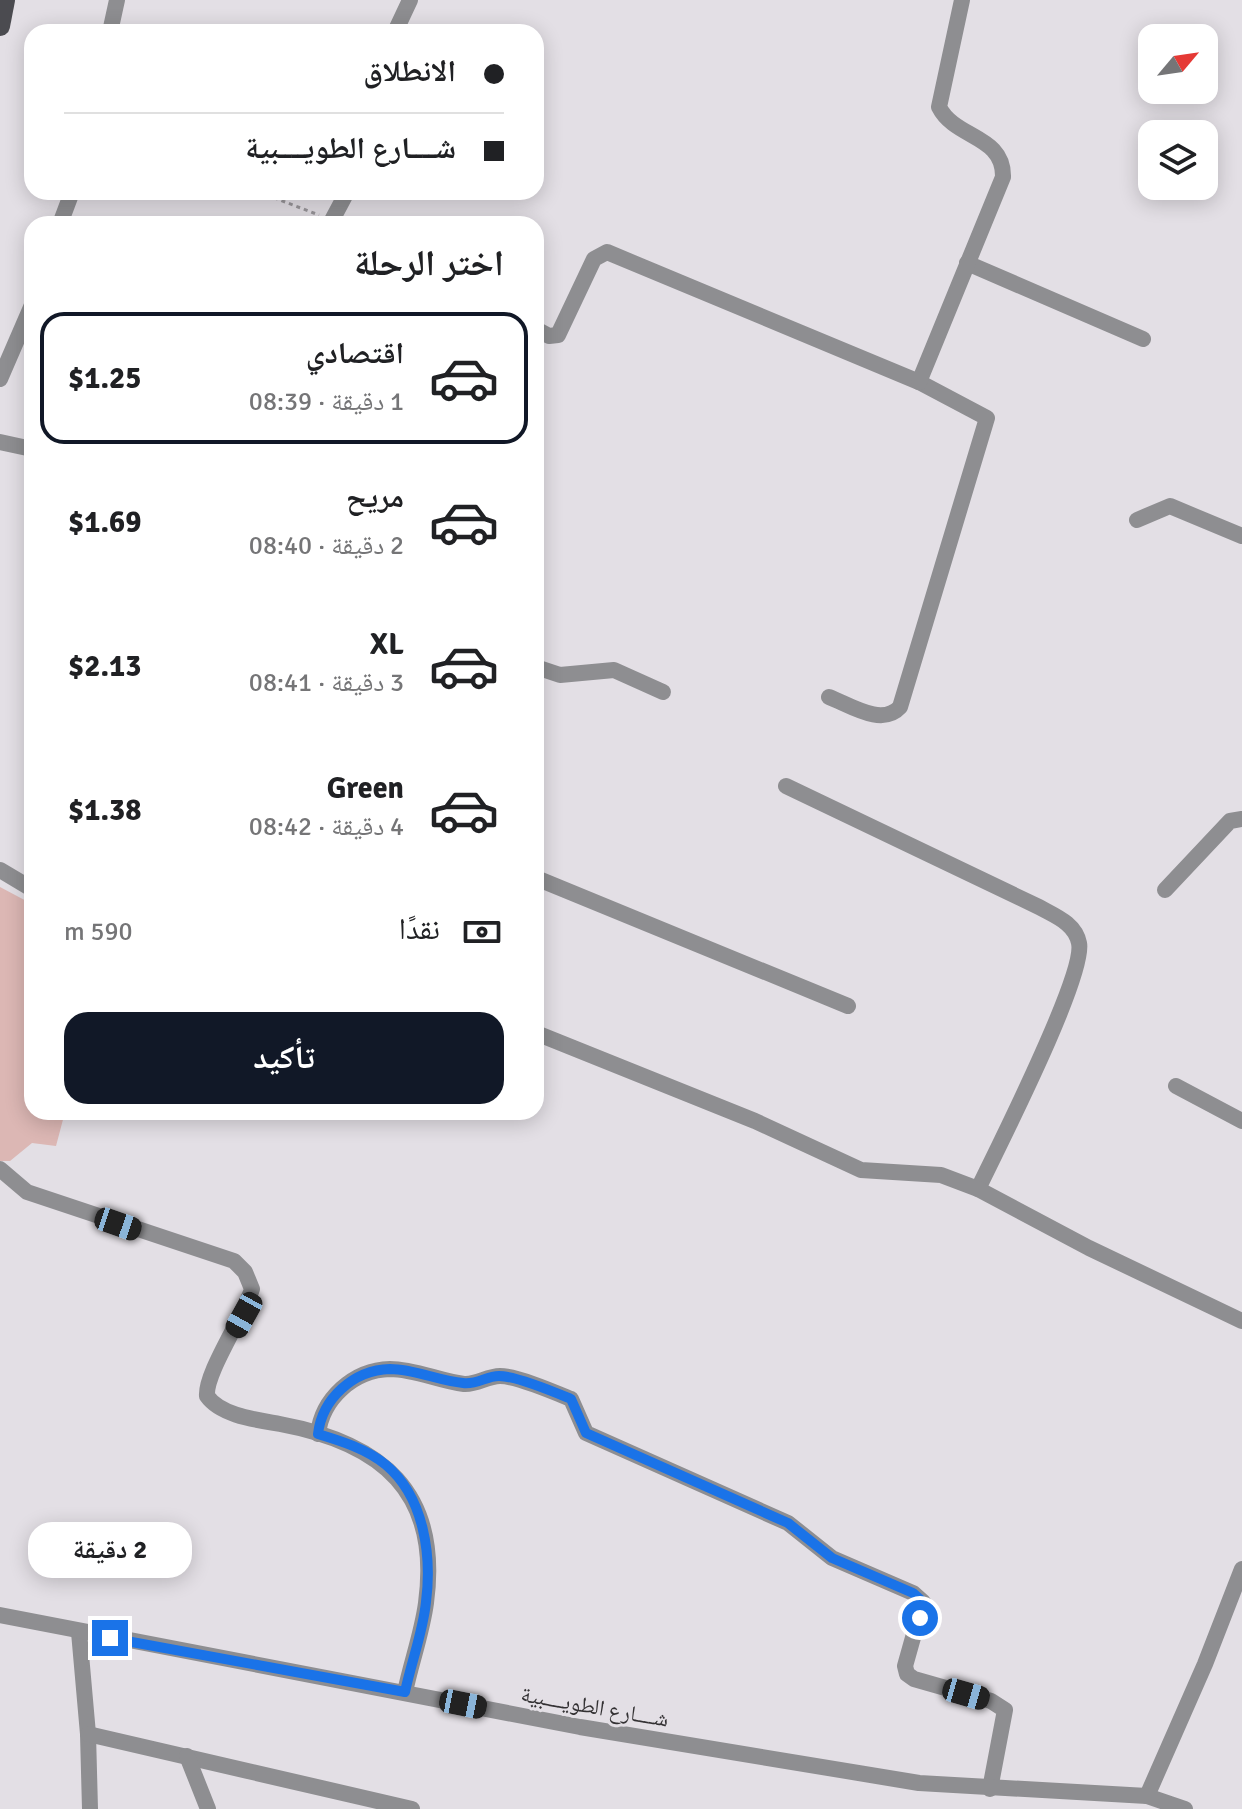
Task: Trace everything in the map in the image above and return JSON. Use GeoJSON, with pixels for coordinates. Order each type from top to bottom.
{"type":"FeatureCollection","features":[{"type":"Feature","properties":{"kind":"main road"},"geometry":{"type":"LineString","coordinates":[[0,26],[5,0]]}},
{"type":"Feature","properties":{"kind":"street"},"geometry":{"type":"LineString","coordinates":[[112,24],[117,0]]}},
{"type":"Feature","properties":{"kind":"street"},"geometry":{"type":"LineString","coordinates":[[399,24],[410,0]]}},
{"type":"Feature","properties":{"kind":"street"},"geometry":{"type":"LineString","coordinates":[[919,382],[997,197],[1003,168],[1001,157],[987,142],[951,123],[939,107],[962,0]]}},
{"type":"Feature","properties":{"kind":"street"},"geometry":{"type":"LineString","coordinates":[[544,333],[558,335],[594,259],[607,252],[919,382],[982,413],[988,423],[900,707],[893,714],[881,717],[829,697]]}},
{"type":"Feature","properties":{"kind":"street"},"geometry":{"type":"LineString","coordinates":[[967,263],[1143,339]]}},
{"type":"Feature","properties":{"kind":"street"},"geometry":{"type":"LineString","coordinates":[[0,379],[24,324]]}},
{"type":"Feature","properties":{"kind":"street"},"geometry":{"type":"LineString","coordinates":[[0,442],[24,447]]}},
{"type":"Feature","properties":{"kind":"street"},"geometry":{"type":"LineString","coordinates":[[1137,520],[1170,506],[1242,536]]}},
{"type":"Feature","properties":{"kind":"street"},"geometry":{"type":"LineString","coordinates":[[544,670],[560,675],[614,670],[663,692]]}},
{"type":"Feature","properties":{"kind":"street"},"geometry":{"type":"LineString","coordinates":[[786,786],[1039,907],[1074,931],[1080,945],[1077,961],[1056,1023],[978,1189]]}},
{"type":"Feature","properties":{"kind":"street"},"geometry":{"type":"LineString","coordinates":[[1165,890],[1230,821],[1242,819]]}},
{"type":"Feature","properties":{"kind":"street"},"geometry":{"type":"LineString","coordinates":[[0,870],[24,884]]}},
{"type":"Feature","properties":{"kind":"street"},"geometry":{"type":"LineString","coordinates":[[544,881],[848,1006]]}},
{"type":"Feature","properties":{"kind":"street"},"geometry":{"type":"LineString","coordinates":[[544,1036],[755,1121],[861,1170],[941,1175],[978,1189],[1089,1248],[1242,1321]]}},
{"type":"Feature","properties":{"kind":"street"},"geometry":{"type":"LineString","coordinates":[[1176,1086],[1242,1121]]}},
{"type":"Feature","properties":{"kind":"street"},"geometry":{"type":"LineString","coordinates":[[0,1169],[27,1192],[234,1261],[245,1272],[252,1289],[244,1315],[207,1382],[207,1396],[221,1409],[318,1434],[363,1451],[386,1464],[404,1486],[417,1510],[426,1538],[426,1603],[405,1692]]}},
{"type":"Feature","properties":{"kind":"street"},"geometry":{"type":"LineString","coordinates":[[318,1434],[320,1416],[332,1397],[361,1376],[389,1369],[476,1384],[500,1376],[571,1399],[586,1433],[788,1523],[832,1558],[913,1593],[923,1602],[905,1666],[907,1674],[914,1679],[991,1701],[1005,1710],[990,1789]]}},
{"type":"Feature","properties":{"kind":"street"},"geometry":{"type":"LineString","coordinates":[[1147,1796],[1205,1664],[1242,1569]]}},
{"type":"Feature","properties":{"kind":"street","name":"شــــارع الطويــــبية"},"geometry":{"type":"LineString","coordinates":[[0,1615],[580,1727],[919,1783],[1147,1796],[1185,1809]]}},
{"type":"Feature","properties":{"kind":"street"},"geometry":{"type":"LineString","coordinates":[[79,1632],[88,1734],[90,1809]]}},
{"type":"Feature","properties":{"kind":"street"},"geometry":{"type":"LineString","coordinates":[[88,1734],[412,1809]]}},
{"type":"Feature","properties":{"kind":"street"},"geometry":{"type":"LineString","coordinates":[[187,1756],[208,1809]]}},
{"type":"Feature","properties":{"kind":"path"},"geometry":{"type":"LineString","coordinates":[[279,200],[318,216]]}},
{"type":"Feature","properties":{"kind":"shaded area"},"geometry":{"type":"Polygon","coordinates":[[[0,887],[24,900],[24,1120],[63,1120],[56,1146],[32,1143],[10,1161],[0,1161],[0,887]]]}},
{"type":"Feature","properties":{"kind":"route"},"geometry":{"type":"LineString","coordinates":[[110,1638],[405,1692],[426,1603],[426,1538],[417,1510],[404,1486],[386,1464],[363,1451],[318,1434],[320,1416],[332,1397],[361,1376],[389,1369],[476,1384],[500,1376],[571,1399],[586,1433],[788,1523],[832,1558],[913,1593],[923,1602],[920,1618]]}}]}
